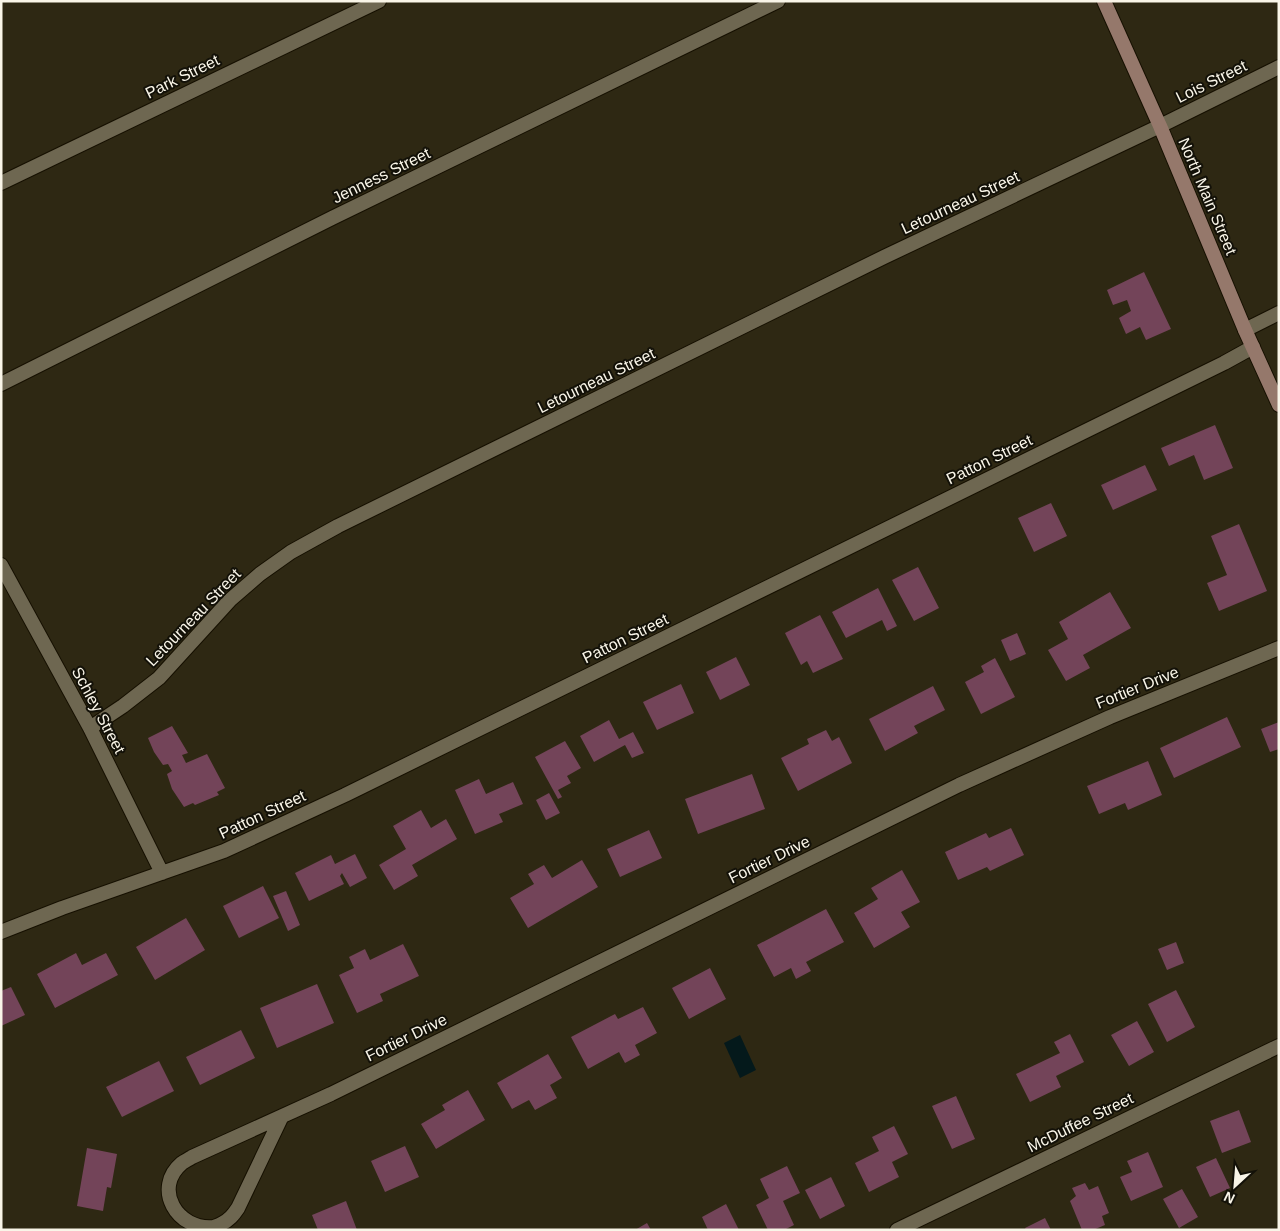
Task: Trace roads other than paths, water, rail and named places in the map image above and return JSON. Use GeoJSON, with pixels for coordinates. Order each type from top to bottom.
{"type":"FeatureCollection","features":[{"type":"Feature","properties":{"kind":"main road","name":"North Main Street"},"geometry":{"type":"LineString","coordinates":[[1104,1],[1160,126],[1245,330],[1279,405]]}},
{"type":"Feature","properties":{"kind":"street","name":"Park Street"},"geometry":{"type":"LineString","coordinates":[[1,183],[379,1]]}},
{"type":"Feature","properties":{"kind":"street","name":"Jenness Street"},"geometry":{"type":"LineString","coordinates":[[1,384],[359,205],[778,1]]}},
{"type":"Feature","properties":{"kind":"street","name":"Lois Street"},"geometry":{"type":"LineString","coordinates":[[1160,126],[1279,67]]}},
{"type":"Feature","properties":{"kind":"street","name":"Letourneau Street"},"geometry":{"type":"LineString","coordinates":[[90,728],[123,706],[159,678],[230,600],[260,574],[291,552],[338,526],[884,258],[1160,126]]}},
{"type":"Feature","properties":{"kind":"street"},"geometry":{"type":"LineString","coordinates":[[1245,330],[1279,313]]}},
{"type":"Feature","properties":{"kind":"street","name":"Patton Street"},"geometry":{"type":"LineString","coordinates":[[1,932],[62,908],[224,851],[345,795],[1253,347]]}},
{"type":"Feature","properties":{"kind":"street","name":"Schley Street"},"geometry":{"type":"LineString","coordinates":[[1,565],[90,728],[162,873]]}},
{"type":"Feature","properties":{"kind":"street","name":"Fortier Drive"},"geometry":{"type":"LineString","coordinates":[[282,1116],[238,1208],[231,1218],[221,1225],[197,1228],[177,1216],[171,1206],[168,1194],[170,1183],[174,1172],[182,1163],[192,1157],[282,1116],[331,1094],[959,785],[1110,716],[1279,648]]}},
{"type":"Feature","properties":{"kind":"street","name":"McDuffee Street"},"geometry":{"type":"LineString","coordinates":[[897,1230],[1279,1046]]}}]}
